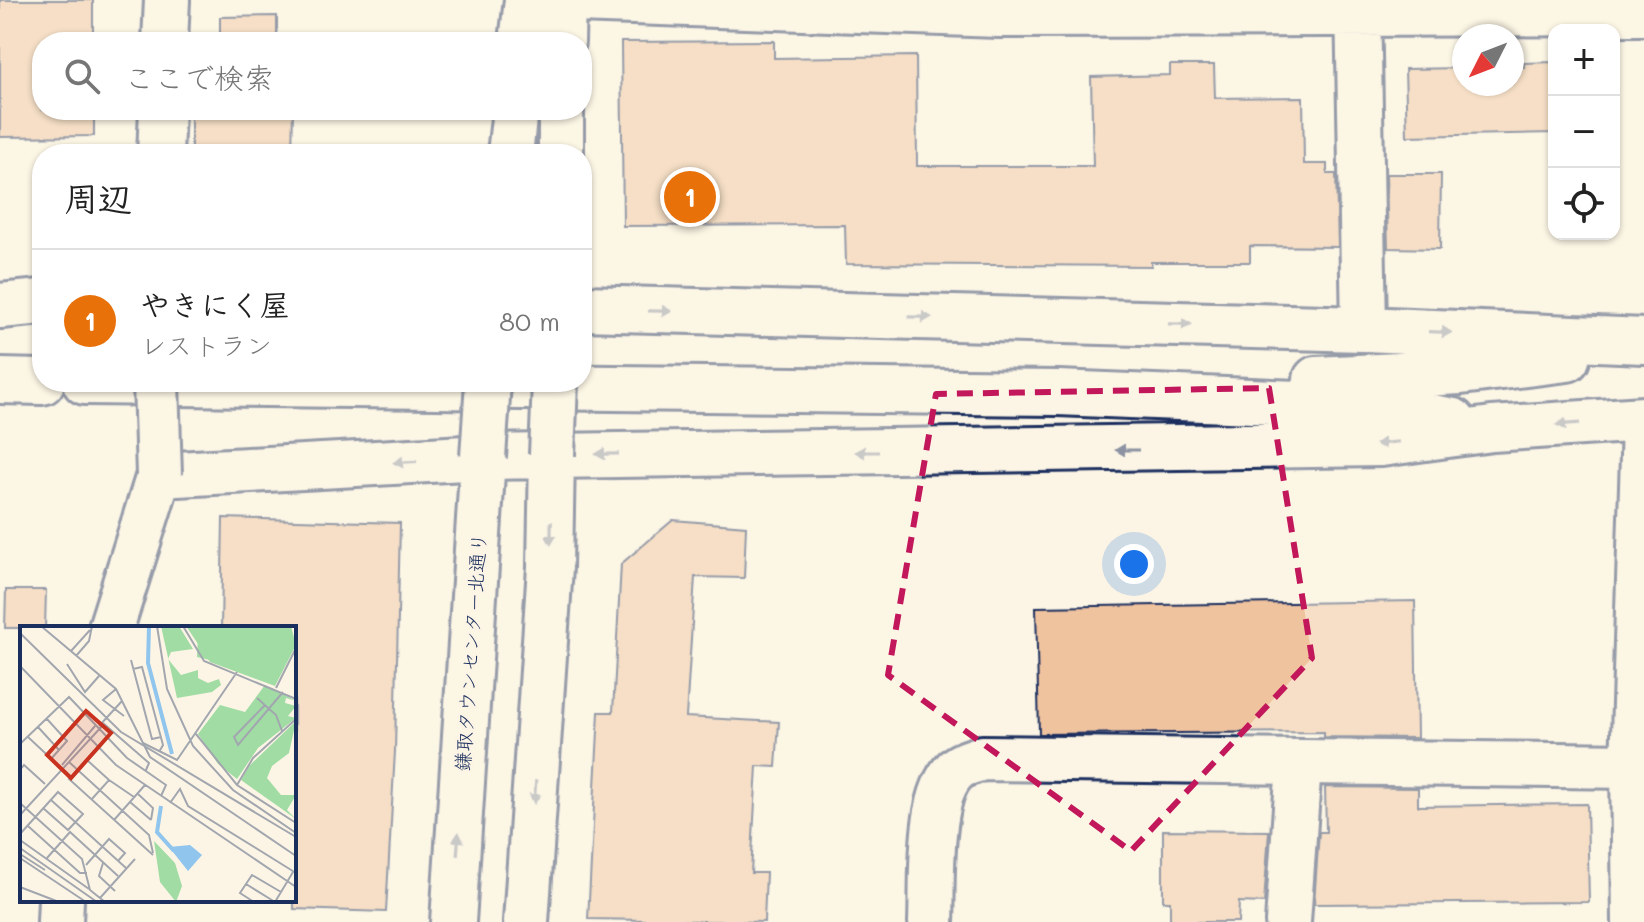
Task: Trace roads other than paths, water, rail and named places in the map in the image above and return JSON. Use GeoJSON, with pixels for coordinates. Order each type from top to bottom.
{"type":"FeatureCollection","features":[{"type":"Feature","properties":{"kind":"street"},"geometry":{"type":"LineString","coordinates":[[165,32],[167,0]]}},
{"type":"Feature","properties":{"kind":"street"},"geometry":{"type":"LineString","coordinates":[[523,32],[527,0]]}},
{"type":"Feature","properties":{"kind":"street"},"geometry":{"type":"LineString","coordinates":[[562,32],[563,0]]}},
{"type":"Feature","properties":{"kind":"street"},"geometry":{"type":"LineString","coordinates":[[577,0],[999,7],[1358,7],[1644,13]]}},
{"type":"Feature","properties":{"kind":"street"},"geometry":{"type":"LineString","coordinates":[[1358,7],[1364,329]]}},
{"type":"Feature","properties":{"kind":"street"},"geometry":{"type":"LineString","coordinates":[[160,144],[162,120]]}},
{"type":"Feature","properties":{"kind":"street"},"geometry":{"type":"LineString","coordinates":[[511,144],[514,120]]}},
{"type":"Feature","properties":{"kind":"street"},"geometry":{"type":"LineString","coordinates":[[561,120],[561,144]]}},
{"type":"Feature","properties":{"kind":"street"},"geometry":{"type":"LineString","coordinates":[[0,306],[32,303]]}},
{"type":"Feature","properties":{"kind":"street"},"geometry":{"type":"LineString","coordinates":[[592,308],[1364,329],[1644,341]]}},
{"type":"Feature","properties":{"kind":"street"},"geometry":{"type":"LineString","coordinates":[[1058,393],[1461,372],[1644,350]]}},
{"type":"Feature","properties":{"kind":"street"},"geometry":{"type":"LineString","coordinates":[[0,381],[32,382]]}},
{"type":"Feature","properties":{"kind":"street"},"geometry":{"type":"LineString","coordinates":[[592,388],[1058,393],[1372,406],[1492,429]]}},
{"type":"Feature","properties":{"kind":"street"},"geometry":{"type":"LineString","coordinates":[[112,626],[159,475],[156,392]]}},
{"type":"Feature","properties":{"kind":"street","name":"鎌取タウンセンター北通り"},"geometry":{"type":"LineString","coordinates":[[453,922],[487,392]]}},
{"type":"Feature","properties":{"kind":"street"},"geometry":{"type":"LineString","coordinates":[[526,922],[550,567],[555,392]]}},
{"type":"Feature","properties":{"kind":"street"},"geometry":{"type":"LineString","coordinates":[[159,475],[552,455],[1381,444],[1492,429],[1644,422],[1633,766],[1635,922]]}},
{"type":"Feature","properties":{"kind":"street"},"geometry":{"type":"LineString","coordinates":[[931,922],[936,814],[943,787],[958,768],[982,758],[1633,766]]}},
{"type":"Feature","properties":{"kind":"street"},"geometry":{"type":"LineString","coordinates":[[1288,922],[1299,764]]}},
{"type":"Feature","properties":{"kind":"street"},"geometry":{"type":"LineString","coordinates":[[60,922],[61,902]]}},
{"type":"Feature","properties":{"kind":"place","name":"やきにく屋"},"geometry":{"type":"Point","coordinates":[690,197]}}]}
